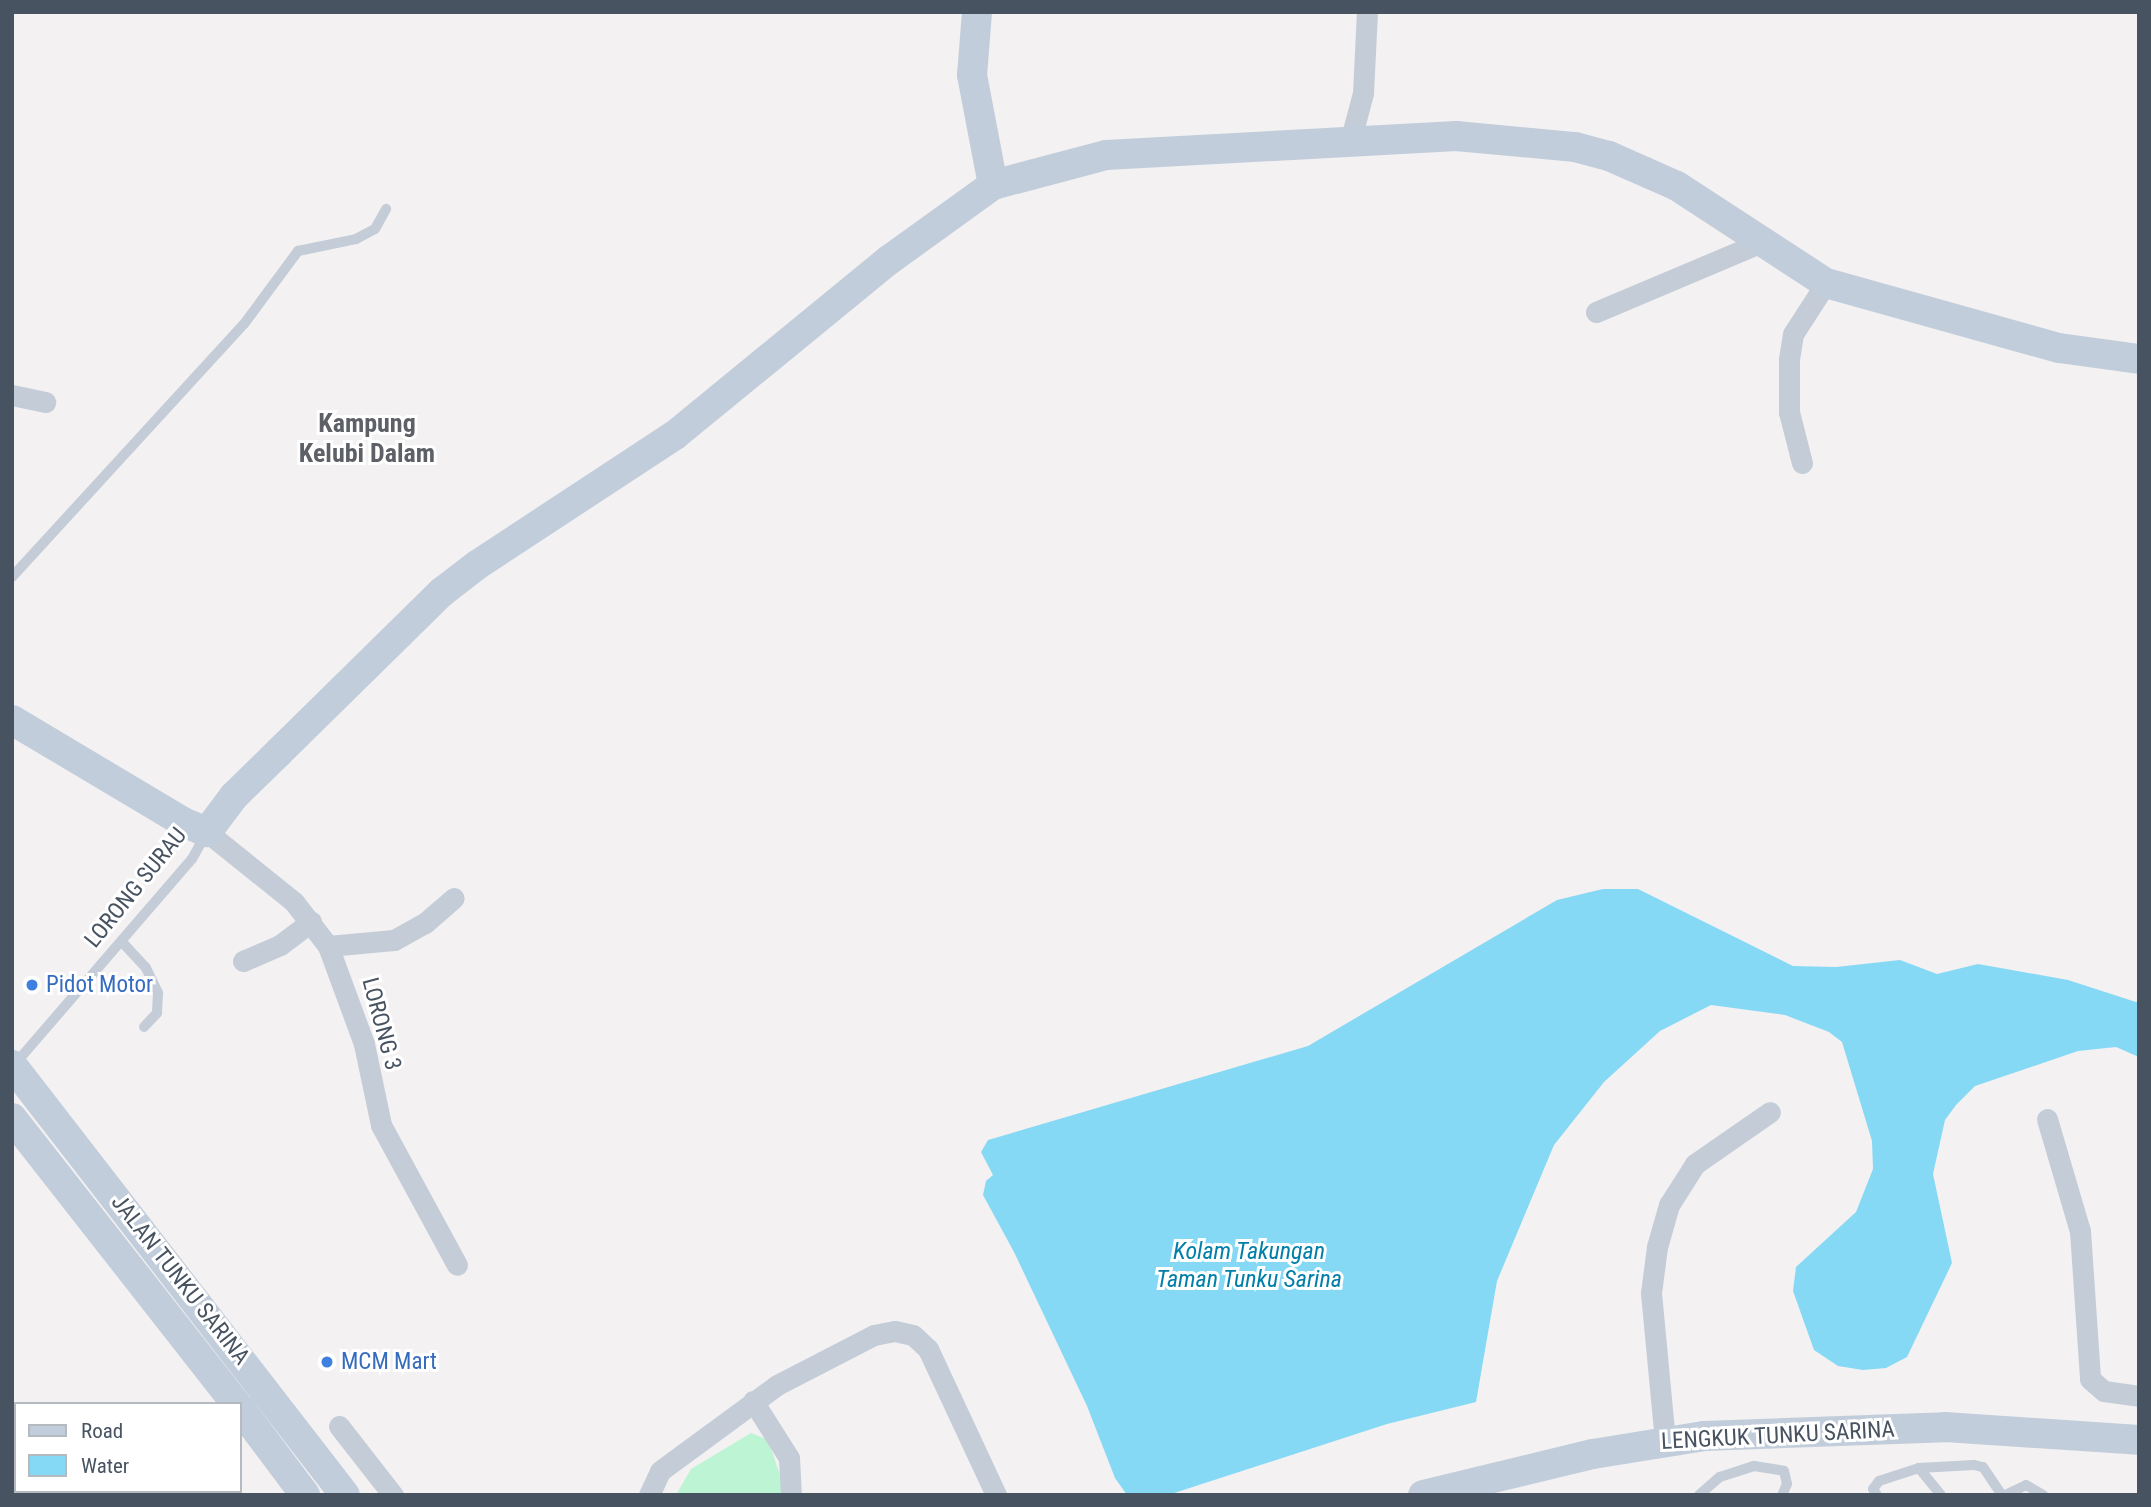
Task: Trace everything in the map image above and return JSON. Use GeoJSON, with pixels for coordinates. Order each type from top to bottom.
{"type":"FeatureCollection","features":[{"type":"Feature","properties":{"kind":"street"},"geometry":{"type":"LineString","coordinates":[[976,12],[972,75],[993,186]]}},
{"type":"Feature","properties":{"kind":"street"},"geometry":{"type":"LineString","coordinates":[[1350,142],[1363,93],[1367,12]]}},
{"type":"Feature","properties":{"kind":"street"},"geometry":{"type":"LineString","coordinates":[[12,720],[175,818],[207,832],[234,796],[442,592],[675,435],[916,239],[993,186],[1106,155],[1456,136],[1575,147],[1609,156],[1677,186],[1759,243],[1826,283],[2059,348],[2139,359]]}},
{"type":"Feature","properties":{"kind":"street"},"geometry":{"type":"LineString","coordinates":[[1596,312],[1759,243]]}},
{"type":"Feature","properties":{"kind":"street"},"geometry":{"type":"LineString","coordinates":[[1802,463],[1789,412],[1789,359],[1793,334],[1826,283]]}},
{"type":"Feature","properties":{"kind":"street"},"geometry":{"type":"LineString","coordinates":[[12,395],[45,402]]}},
{"type":"Feature","properties":{"kind":"street","name":"LORONG 3"},"geometry":{"type":"LineString","coordinates":[[207,832],[294,902],[328,946],[361,1033],[377,1118],[457,1265]]}},
{"type":"Feature","properties":{"kind":"street"},"geometry":{"type":"LineString","coordinates":[[328,946],[394,940],[425,923],[454,898]]}},
{"type":"Feature","properties":{"kind":"street"},"geometry":{"type":"LineString","coordinates":[[243,961],[280,945],[311,922]]}},
{"type":"Feature","properties":{"kind":"street","name":"JALAN TUNKU SARINA"},"geometry":{"type":"LineString","coordinates":[[13,1065],[345,1495]]}},
{"type":"Feature","properties":{"kind":"street"},"geometry":{"type":"LineString","coordinates":[[1665,1441],[1651,1293],[1652,1270],[1669,1205],[1695,1164],[1770,1112]]}},
{"type":"Feature","properties":{"kind":"street","name":"JALAN TUNKU SARINA"},"geometry":{"type":"LineString","coordinates":[[12,1118],[234,1402]]}},
{"type":"Feature","properties":{"kind":"street"},"geometry":{"type":"LineString","coordinates":[[2046,1119],[2080,1231],[2087,1369],[2104,1391],[2139,1396]]}},
{"type":"Feature","properties":{"kind":"street"},"geometry":{"type":"LineString","coordinates":[[649,1495],[660,1471],[753,1401],[874,1335],[895,1331],[913,1335],[937,1367],[996,1495]]}},
{"type":"Feature","properties":{"kind":"street"},"geometry":{"type":"LineString","coordinates":[[753,1401],[789,1458],[791,1495]]}},
{"type":"Feature","properties":{"kind":"street"},"geometry":{"type":"LineString","coordinates":[[242,1411],[299,1492],[323,1467]]}},
{"type":"Feature","properties":{"kind":"street"},"geometry":{"type":"LineString","coordinates":[[339,1426],[393,1495]]}},
{"type":"Feature","properties":{"kind":"street","name":"LENGKUK TUNKU SARINA"},"geometry":{"type":"LineString","coordinates":[[1423,1495],[1665,1441],[1945,1427],[2139,1440]]}},
{"type":"Feature","properties":{"kind":"lane"},"geometry":{"type":"LineString","coordinates":[[12,577],[244,324],[298,251],[356,239],[375,229],[386,209]]}},
{"type":"Feature","properties":{"kind":"lane","name":"LORONG SURAU"},"geometry":{"type":"LineString","coordinates":[[13,1065],[192,859],[207,832]]}},
{"type":"Feature","properties":{"kind":"lane"},"geometry":{"type":"LineString","coordinates":[[122,942],[146,968],[158,993],[157,1013],[144,1027]]}},
{"type":"Feature","properties":{"kind":"lane"},"geometry":{"type":"LineString","coordinates":[[1877,1495],[1873,1489],[1879,1481],[1919,1468],[1978,1465],[2003,1495],[2026,1485],[2043,1495]]}},
{"type":"Feature","properties":{"kind":"lane"},"geometry":{"type":"LineString","coordinates":[[1699,1495],[1729,1472],[1754,1466],[1784,1471],[1787,1484],[1782,1495]]}},
{"type":"Feature","properties":{"kind":"lane"},"geometry":{"type":"LineString","coordinates":[[1919,1468],[1941,1495]]}},
{"type":"Feature","properties":{"kind":"green space"},"geometry":{"type":"Polygon","coordinates":[[[751,1433],[768,1440],[787,1495],[676,1495],[691,1469],[751,1433]]]}},
{"type":"Feature","properties":{"kind":"water","name":"Kolam Takungan Taman Tunku Sarina"},"geometry":{"type":"Polygon","coordinates":[[[1603,889],[1638,889],[1793,966],[1836,967],[1900,960],[1937,974],[1978,964],[2068,980],[2139,1003],[2139,1057],[2116,1047],[2078,1051],[1975,1086],[1956,1105],[1945,1120],[1933,1174],[1952,1263],[1907,1357],[1886,1368],[1863,1370],[1838,1366],[1814,1350],[1793,1291],[1796,1267],[1856,1212],[1873,1169],[1872,1141],[1842,1042],[1829,1032],[1785,1015],[1711,1005],[1660,1031],[1604,1082],[1554,1145],[1497,1281],[1476,1402],[1387,1424],[1168,1495],[1127,1495],[1115,1478],[1087,1406],[1014,1252],[983,1195],[986,1181],[993,1175],[981,1152],[988,1140],[1308,1046],[1557,900],[1603,889]]]}},
{"type":"Feature","properties":{"kind":"place","name":"Pidot Motor"},"geometry":{"type":"Point","coordinates":[32,985]}},
{"type":"Feature","properties":{"kind":"place","name":"MCM Mart"},"geometry":{"type":"Point","coordinates":[327,1362]}},
{"type":"Feature","properties":{"kind":"district","name":"Kampung Kelubi Dalam"},"geometry":{"type":"Point","coordinates":[367,439]}}]}
